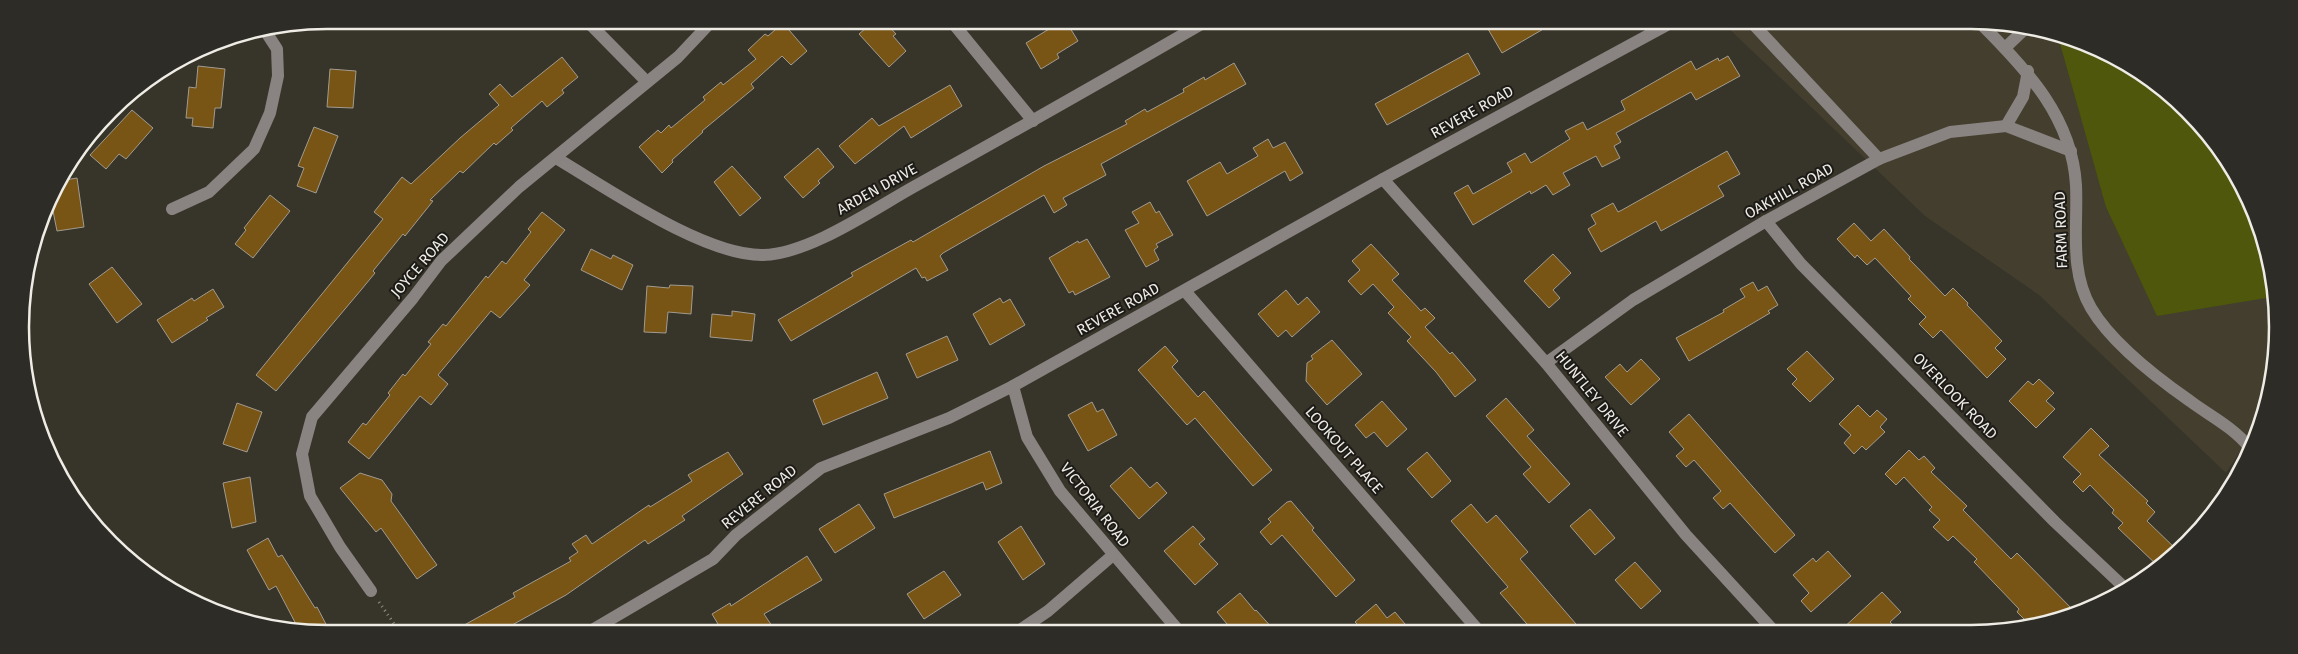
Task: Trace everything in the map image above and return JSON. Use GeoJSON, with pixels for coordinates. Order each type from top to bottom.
{"type":"FeatureCollection","features":[{"type":"Feature","properties":{"kind":"street"},"geometry":{"type":"LineString","coordinates":[[595,29],[647,82]]}},
{"type":"Feature","properties":{"kind":"street","name":"JOYCE ROAD"},"geometry":{"type":"LineString","coordinates":[[371,591],[340,547],[310,496],[302,454],[312,417],[413,298],[441,260],[519,187],[678,57],[704,29]]}},
{"type":"Feature","properties":{"kind":"street"},"geometry":{"type":"LineString","coordinates":[[958,29],[1032,121]]}},
{"type":"Feature","properties":{"kind":"street","name":"ARDEN DRIVE"},"geometry":{"type":"LineString","coordinates":[[556,158],[666,223],[725,249],[762,255],[794,251],[1032,121],[1193,29]]}},
{"type":"Feature","properties":{"kind":"street","name":"REVERE ROAD"},"geometry":{"type":"LineString","coordinates":[[601,625],[713,559],[736,535],[820,468],[950,418],[1013,386],[1383,179],[1659,29]]}},
{"type":"Feature","properties":{"kind":"street"},"geometry":{"type":"LineString","coordinates":[[1758,29],[1879,159]]}},
{"type":"Feature","properties":{"kind":"street","name":"FARM ROAD"},"geometry":{"type":"LineString","coordinates":[[1986,29],[2028,71],[2061,122],[2071,151],[2076,184],[2076,270],[2091,308],[2124,349],[2188,400],[2240,435],[2246,442]]}},
{"type":"Feature","properties":{"kind":"street"},"geometry":{"type":"LineString","coordinates":[[2005,48],[2021,33]]}},
{"type":"Feature","properties":{"kind":"street"},"geometry":{"type":"LineString","coordinates":[[172,209],[210,192],[254,149],[270,113],[278,76],[277,49],[268,34]]}},
{"type":"Feature","properties":{"kind":"street"},"geometry":{"type":"LineString","coordinates":[[2006,126],[2023,98],[2028,71]]}},
{"type":"Feature","properties":{"kind":"street","name":"OAKHILL ROAD"},"geometry":{"type":"LineString","coordinates":[[1546,363],[1634,300],[1766,221],[1879,159],[1950,132],[2006,126],[2071,151]]}},
{"type":"Feature","properties":{"kind":"street","name":"HUNTLEY DRIVE"},"geometry":{"type":"LineString","coordinates":[[1383,179],[1546,363],[1686,535],[1768,625]]}},
{"type":"Feature","properties":{"kind":"street","name":"OVERLOOK ROAD"},"geometry":{"type":"LineString","coordinates":[[1766,221],[1801,264],[2056,522],[2121,584]]}},
{"type":"Feature","properties":{"kind":"street","name":"LOOKOUT PLACE"},"geometry":{"type":"LineString","coordinates":[[1184,291],[1474,625]]}},
{"type":"Feature","properties":{"kind":"street","name":"VICTORIA ROAD"},"geometry":{"type":"LineString","coordinates":[[1013,386],[1027,438],[1060,491],[1174,625]]}},
{"type":"Feature","properties":{"kind":"street"},"geometry":{"type":"LineString","coordinates":[[1027,625],[1048,611],[1113,555]]}},
{"type":"Feature","properties":{"kind":"path"},"geometry":{"type":"LineString","coordinates":[[371,591],[395,625]]}},
{"type":"Feature","properties":{"kind":"shaded area"},"geometry":{"type":"Polygon","coordinates":[[[1729,29],[1991,29],[2029,34],[2085,51],[2137,79],[2168,103],[2208,145],[2229,178],[2247,213],[2259,250],[2267,288],[2269,347],[2264,385],[2247,440],[2226,473],[2039,295],[1925,216],[1729,29]]]}},
{"type":"Feature","properties":{"kind":"green space"},"geometry":{"type":"Polygon","coordinates":[[[2060,43],[2085,51],[2103,60],[2153,90],[2182,116],[2208,145],[2229,178],[2247,213],[2264,269],[2268,298],[2157,316],[2106,207],[2060,43]]]}},
{"type":"Feature","properties":{"kind":"building"},"geometry":{"type":"Polygon","coordinates":[[[776,29],[788,29],[807,51],[791,65],[782,56],[751,84],[754,88],[702,131],[672,160],[673,162],[662,173],[639,147],[658,130],[661,133],[669,125],[671,128],[705,100],[703,97],[721,82],[723,85],[756,59],[748,50],[765,34],[768,36],[776,29]]]}},
{"type":"Feature","properties":{"kind":"building"},"geometry":{"type":"Polygon","coordinates":[[[865,29],[891,29],[896,34],[893,36],[906,51],[889,67],[859,34],[865,29]]]}},
{"type":"Feature","properties":{"kind":"building"},"geometry":{"type":"Polygon","coordinates":[[[1049,29],[1071,29],[1078,41],[1057,54],[1059,58],[1041,69],[1026,43],[1049,29]]]}},
{"type":"Feature","properties":{"kind":"building"},"geometry":{"type":"Polygon","coordinates":[[[1488,29],[1543,29],[1502,53],[1488,29]]]}},
{"type":"Feature","properties":{"kind":"building"},"geometry":{"type":"Polygon","coordinates":[[[1468,53],[1480,74],[1387,125],[1375,104],[1468,53]]]}},
{"type":"Feature","properties":{"kind":"building"},"geometry":{"type":"Polygon","coordinates":[[[1728,56],[1740,76],[1696,100],[1691,92],[1616,133],[1621,142],[1614,146],[1620,158],[1602,167],[1596,156],[1563,173],[1570,185],[1553,195],[1546,185],[1531,194],[1530,191],[1473,225],[1454,193],[1468,185],[1473,194],[1512,172],[1507,163],[1525,153],[1531,163],[1570,139],[1565,131],[1583,122],[1587,130],[1625,110],[1621,101],[1691,61],[1696,70],[1718,58],[1719,61],[1728,56]]]}},
{"type":"Feature","properties":{"kind":"building"},"geometry":{"type":"Polygon","coordinates":[[[562,57],[578,77],[562,90],[564,93],[547,107],[542,101],[511,128],[513,130],[496,145],[494,143],[463,173],[460,171],[430,200],[433,201],[405,236],[403,234],[373,271],[375,273],[276,391],[256,375],[383,219],[374,212],[402,177],[411,184],[499,105],[489,94],[500,84],[512,97],[562,57]]]}},
{"type":"Feature","properties":{"kind":"building"},"geometry":{"type":"Polygon","coordinates":[[[1234,63],[1246,84],[1101,164],[1106,175],[1063,198],[1067,205],[1054,213],[1044,195],[943,253],[940,256],[948,270],[927,281],[925,277],[922,278],[916,268],[791,341],[778,320],[853,276],[851,273],[911,240],[913,242],[1044,166],[1127,124],[1125,121],[1145,109],[1147,112],[1184,92],[1183,89],[1204,77],[1205,80],[1234,63]]]}},
{"type":"Feature","properties":{"kind":"building"},"geometry":{"type":"Polygon","coordinates":[[[198,66],[225,69],[221,108],[215,108],[213,128],[192,126],[193,118],[186,118],[189,87],[196,88],[198,66]]]}},
{"type":"Feature","properties":{"kind":"building"},"geometry":{"type":"Polygon","coordinates":[[[330,69],[356,71],[353,108],[327,107],[330,69]]]}},
{"type":"Feature","properties":{"kind":"building"},"geometry":{"type":"Polygon","coordinates":[[[950,85],[962,106],[911,138],[904,126],[855,164],[839,146],[872,118],[879,126],[950,85]]]}},
{"type":"Feature","properties":{"kind":"building"},"geometry":{"type":"Polygon","coordinates":[[[132,110],[153,128],[126,159],[119,154],[106,169],[90,155],[132,110]]]}},
{"type":"Feature","properties":{"kind":"building"},"geometry":{"type":"Polygon","coordinates":[[[314,127],[338,136],[316,193],[297,186],[304,168],[298,166],[314,127]]]}},
{"type":"Feature","properties":{"kind":"building"},"geometry":{"type":"Polygon","coordinates":[[[1268,139],[1273,148],[1285,142],[1303,173],[1290,181],[1285,171],[1207,216],[1187,181],[1220,162],[1227,174],[1258,156],[1253,148],[1268,139]]]}},
{"type":"Feature","properties":{"kind":"building"},"geometry":{"type":"Polygon","coordinates":[[[818,148],[834,167],[803,198],[784,177],[818,148]]]}},
{"type":"Feature","properties":{"kind":"building"},"geometry":{"type":"Polygon","coordinates":[[[1727,151],[1740,174],[1718,186],[1724,196],[1661,231],[1656,221],[1601,252],[1588,229],[1596,224],[1591,215],[1613,203],[1618,212],[1727,151]]]}},
{"type":"Feature","properties":{"kind":"building"},"geometry":{"type":"Polygon","coordinates":[[[732,166],[761,198],[740,216],[714,182],[732,166]]]}},
{"type":"Feature","properties":{"kind":"building"},"geometry":{"type":"Polygon","coordinates":[[[77,178],[84,227],[57,231],[53,210],[68,179],[77,178]]]}},
{"type":"Feature","properties":{"kind":"building"},"geometry":{"type":"Polygon","coordinates":[[[270,195],[290,211],[253,258],[235,244],[246,230],[244,228],[270,195]]]}},
{"type":"Feature","properties":{"kind":"building"},"geometry":{"type":"Polygon","coordinates":[[[1150,202],[1156,213],[1159,211],[1173,235],[1156,244],[1158,247],[1154,250],[1159,260],[1146,267],[1125,230],[1139,223],[1132,212],[1150,202]]]}},
{"type":"Feature","properties":{"kind":"building"},"geometry":{"type":"Polygon","coordinates":[[[542,212],[565,230],[524,280],[530,285],[500,318],[491,311],[438,375],[448,384],[431,405],[420,396],[369,459],[348,442],[363,423],[366,425],[390,395],[388,393],[403,374],[405,376],[431,344],[428,342],[443,324],[446,326],[486,276],[488,278],[502,261],[506,264],[531,232],[528,229],[542,212]]]}},
{"type":"Feature","properties":{"kind":"building"},"geometry":{"type":"Polygon","coordinates":[[[1854,223],[1871,241],[1884,229],[1910,257],[1909,259],[1945,296],[1953,288],[2002,341],[1995,348],[2006,359],[1987,378],[1941,330],[1933,338],[1919,324],[1926,317],[1908,299],[1911,296],[1875,258],[1867,265],[1857,255],[1855,258],[1837,239],[1854,223]]]}},
{"type":"Feature","properties":{"kind":"building"},"geometry":{"type":"Polygon","coordinates":[[[1087,239],[1110,277],[1075,295],[1073,291],[1069,293],[1049,258],[1078,241],[1079,243],[1087,239]]]}},
{"type":"Feature","properties":{"kind":"building"},"geometry":{"type":"Polygon","coordinates":[[[1371,244],[1399,274],[1392,280],[1421,311],[1425,308],[1435,318],[1425,327],[1450,354],[1452,352],[1476,380],[1455,397],[1436,372],[1407,341],[1411,337],[1388,313],[1394,307],[1373,284],[1361,295],[1348,281],[1360,270],[1352,261],[1371,244]]]}},
{"type":"Feature","properties":{"kind":"building"},"geometry":{"type":"Polygon","coordinates":[[[591,249],[611,259],[613,255],[633,265],[622,290],[581,270],[591,249]]]}},
{"type":"Feature","properties":{"kind":"building"},"geometry":{"type":"Polygon","coordinates":[[[1553,254],[1571,273],[1553,290],[1560,298],[1549,308],[1524,281],[1553,254]]]}},
{"type":"Feature","properties":{"kind":"building"},"geometry":{"type":"Polygon","coordinates":[[[112,267],[142,304],[117,323],[89,284],[112,267]]]}},
{"type":"Feature","properties":{"kind":"building"},"geometry":{"type":"Polygon","coordinates":[[[1753,282],[1758,291],[1767,286],[1778,305],[1768,311],[1770,313],[1689,361],[1676,338],[1724,312],[1723,310],[1745,297],[1740,289],[1753,282]]]}},
{"type":"Feature","properties":{"kind":"building"},"geometry":{"type":"Polygon","coordinates":[[[670,285],[693,286],[691,314],[668,312],[666,333],[644,332],[647,286],[669,288],[670,285]]]}},
{"type":"Feature","properties":{"kind":"building"},"geometry":{"type":"Polygon","coordinates":[[[213,289],[224,307],[206,318],[208,320],[172,343],[157,320],[192,298],[194,301],[213,289]]]}},
{"type":"Feature","properties":{"kind":"building"},"geometry":{"type":"Polygon","coordinates":[[[1286,290],[1298,305],[1307,297],[1320,312],[1292,337],[1286,330],[1278,337],[1258,314],[1286,290]]]}},
{"type":"Feature","properties":{"kind":"building"},"geometry":{"type":"Polygon","coordinates":[[[1000,298],[1003,303],[1010,299],[1025,325],[990,345],[973,314],[1000,298]]]}},
{"type":"Feature","properties":{"kind":"building"},"geometry":{"type":"Polygon","coordinates":[[[732,311],[755,314],[752,341],[710,337],[712,314],[732,316],[732,311]]]}},
{"type":"Feature","properties":{"kind":"building"},"geometry":{"type":"Polygon","coordinates":[[[947,336],[958,360],[917,378],[906,354],[947,336]]]}},
{"type":"Feature","properties":{"kind":"building"},"geometry":{"type":"Polygon","coordinates":[[[1332,340],[1362,374],[1327,405],[1306,381],[1307,363],[1313,359],[1311,356],[1332,340]]]}},
{"type":"Feature","properties":{"kind":"building"},"geometry":{"type":"Polygon","coordinates":[[[1165,346],[1178,361],[1172,367],[1198,397],[1204,391],[1272,470],[1253,486],[1195,418],[1187,425],[1138,370],[1165,346]]]}},
{"type":"Feature","properties":{"kind":"building"},"geometry":{"type":"Polygon","coordinates":[[[1807,351],[1834,379],[1810,402],[1792,384],[1797,379],[1787,369],[1807,351]]]}},
{"type":"Feature","properties":{"kind":"building"},"geometry":{"type":"Polygon","coordinates":[[[1641,359],[1660,379],[1631,405],[1605,377],[1620,364],[1627,372],[1641,359]]]}},
{"type":"Feature","properties":{"kind":"building"},"geometry":{"type":"Polygon","coordinates":[[[877,372],[888,398],[823,425],[813,400],[877,372]]]}},
{"type":"Feature","properties":{"kind":"building"},"geometry":{"type":"Polygon","coordinates":[[[2039,379],[2054,393],[2046,401],[2055,409],[2036,428],[2009,401],[2028,381],[2033,385],[2039,379]]]}},
{"type":"Feature","properties":{"kind":"building"},"geometry":{"type":"Polygon","coordinates":[[[1506,398],[1534,430],[1527,436],[1570,484],[1549,503],[1523,474],[1531,467],[1486,416],[1506,398]]]}},
{"type":"Feature","properties":{"kind":"building"},"geometry":{"type":"Polygon","coordinates":[[[1382,401],[1407,429],[1387,447],[1374,432],[1366,438],[1355,425],[1382,401]]]}},
{"type":"Feature","properties":{"kind":"building"},"geometry":{"type":"Polygon","coordinates":[[[1092,402],[1097,412],[1103,409],[1117,435],[1088,451],[1068,415],[1092,402]]]}},
{"type":"Feature","properties":{"kind":"building"},"geometry":{"type":"Polygon","coordinates":[[[237,403],[262,412],[247,452],[223,444],[237,403]]]}},
{"type":"Feature","properties":{"kind":"building"},"geometry":{"type":"Polygon","coordinates":[[[1858,405],[1870,417],[1877,410],[1887,419],[1880,427],[1885,432],[1866,450],[1862,446],[1854,454],[1844,443],[1851,435],[1839,424],[1858,405]]]}},
{"type":"Feature","properties":{"kind":"building"},"geometry":{"type":"Polygon","coordinates":[[[1689,414],[1795,535],[1775,553],[1730,503],[1723,509],[1713,498],[1721,491],[1694,460],[1686,467],[1676,456],[1684,449],[1669,432],[1689,414]]]}},
{"type":"Feature","properties":{"kind":"building"},"geometry":{"type":"Polygon","coordinates":[[[2091,428],[2109,446],[2099,455],[2148,501],[2146,503],[2155,512],[2147,521],[2173,546],[2154,563],[2118,528],[2123,523],[2112,513],[2114,510],[2090,485],[2083,492],[2073,482],[2081,474],[2063,457],[2091,428]]]}},
{"type":"Feature","properties":{"kind":"building"},"geometry":{"type":"Polygon","coordinates":[[[1909,450],[1919,460],[1924,456],[1935,468],[1931,472],[1967,506],[1963,510],[2011,559],[2017,553],[2071,608],[2026,621],[2017,612],[2019,609],[1974,562],[1977,559],[1953,536],[1948,541],[1933,527],[1940,520],[1929,510],[1932,507],[1904,477],[1896,485],[1885,474],[1909,450]]]}},
{"type":"Feature","properties":{"kind":"building"},"geometry":{"type":"Polygon","coordinates":[[[990,451],[1002,483],[986,490],[983,482],[894,518],[884,494],[990,451]]]}},
{"type":"Feature","properties":{"kind":"building"},"geometry":{"type":"Polygon","coordinates":[[[728,452],[743,474],[682,516],[685,520],[648,544],[645,540],[566,595],[512,625],[464,625],[515,597],[513,593],[571,561],[569,558],[578,552],[572,544],[586,535],[592,544],[649,505],[650,507],[692,481],[688,475],[728,452]]]}},
{"type":"Feature","properties":{"kind":"building"},"geometry":{"type":"Polygon","coordinates":[[[1427,452],[1451,481],[1432,498],[1407,469],[1427,452]]]}},
{"type":"Feature","properties":{"kind":"building"},"geometry":{"type":"Polygon","coordinates":[[[1131,467],[1150,488],[1157,482],[1167,493],[1139,519],[1110,486],[1131,467]]]}},
{"type":"Feature","properties":{"kind":"building"},"geometry":{"type":"Polygon","coordinates":[[[360,473],[382,480],[392,494],[391,501],[437,565],[417,579],[381,528],[376,532],[340,488],[360,473]]]}},
{"type":"Feature","properties":{"kind":"building"},"geometry":{"type":"Polygon","coordinates":[[[250,477],[256,522],[232,528],[223,483],[250,477]]]}},
{"type":"Feature","properties":{"kind":"building"},"geometry":{"type":"Polygon","coordinates":[[[1291,501],[1314,528],[1312,530],[1355,580],[1336,597],[1282,535],[1271,545],[1260,532],[1271,522],[1268,519],[1287,502],[1291,501]]]}},
{"type":"Feature","properties":{"kind":"building"},"geometry":{"type":"Polygon","coordinates":[[[859,504],[875,528],[835,553],[819,529],[859,504]]]}},
{"type":"Feature","properties":{"kind":"building"},"geometry":{"type":"Polygon","coordinates":[[[1471,504],[1487,523],[1496,515],[1528,552],[1520,559],[1577,625],[1528,625],[1500,593],[1508,587],[1451,521],[1471,504]]]}},
{"type":"Feature","properties":{"kind":"building"},"geometry":{"type":"Polygon","coordinates":[[[1590,509],[1615,538],[1595,555],[1570,526],[1590,509]]]}},
{"type":"Feature","properties":{"kind":"building"},"geometry":{"type":"Polygon","coordinates":[[[1021,526],[1045,564],[1023,580],[998,542],[1021,526]]]}},
{"type":"Feature","properties":{"kind":"building"},"geometry":{"type":"Polygon","coordinates":[[[1193,526],[1205,539],[1199,544],[1218,564],[1195,585],[1164,551],[1193,526]]]}},
{"type":"Feature","properties":{"kind":"building"},"geometry":{"type":"Polygon","coordinates":[[[268,538],[278,557],[282,555],[315,608],[317,607],[326,625],[296,624],[276,586],[269,590],[247,550],[268,538]]]}},
{"type":"Feature","properties":{"kind":"building"},"geometry":{"type":"Polygon","coordinates":[[[1828,551],[1851,576],[1811,612],[1801,601],[1809,593],[1793,575],[1813,558],[1816,562],[1828,551]]]}},
{"type":"Feature","properties":{"kind":"building"},"geometry":{"type":"Polygon","coordinates":[[[807,556],[822,580],[764,614],[771,625],[719,625],[712,614],[730,603],[731,606],[807,556]]]}},
{"type":"Feature","properties":{"kind":"building"},"geometry":{"type":"Polygon","coordinates":[[[1635,562],[1661,591],[1641,609],[1615,580],[1635,562]]]}},
{"type":"Feature","properties":{"kind":"building"},"geometry":{"type":"Polygon","coordinates":[[[944,571],[961,595],[924,619],[907,594],[944,571]]]}},
{"type":"Feature","properties":{"kind":"building"},"geometry":{"type":"Polygon","coordinates":[[[1882,592],[1901,612],[1890,622],[1893,625],[1846,625],[1882,592]]]}},
{"type":"Feature","properties":{"kind":"building"},"geometry":{"type":"Polygon","coordinates":[[[1240,593],[1270,625],[1228,625],[1217,612],[1240,593]]]}},
{"type":"Feature","properties":{"kind":"building"},"geometry":{"type":"Polygon","coordinates":[[[1376,604],[1387,618],[1395,612],[1406,625],[1358,625],[1355,622],[1376,604]]]}}]}
